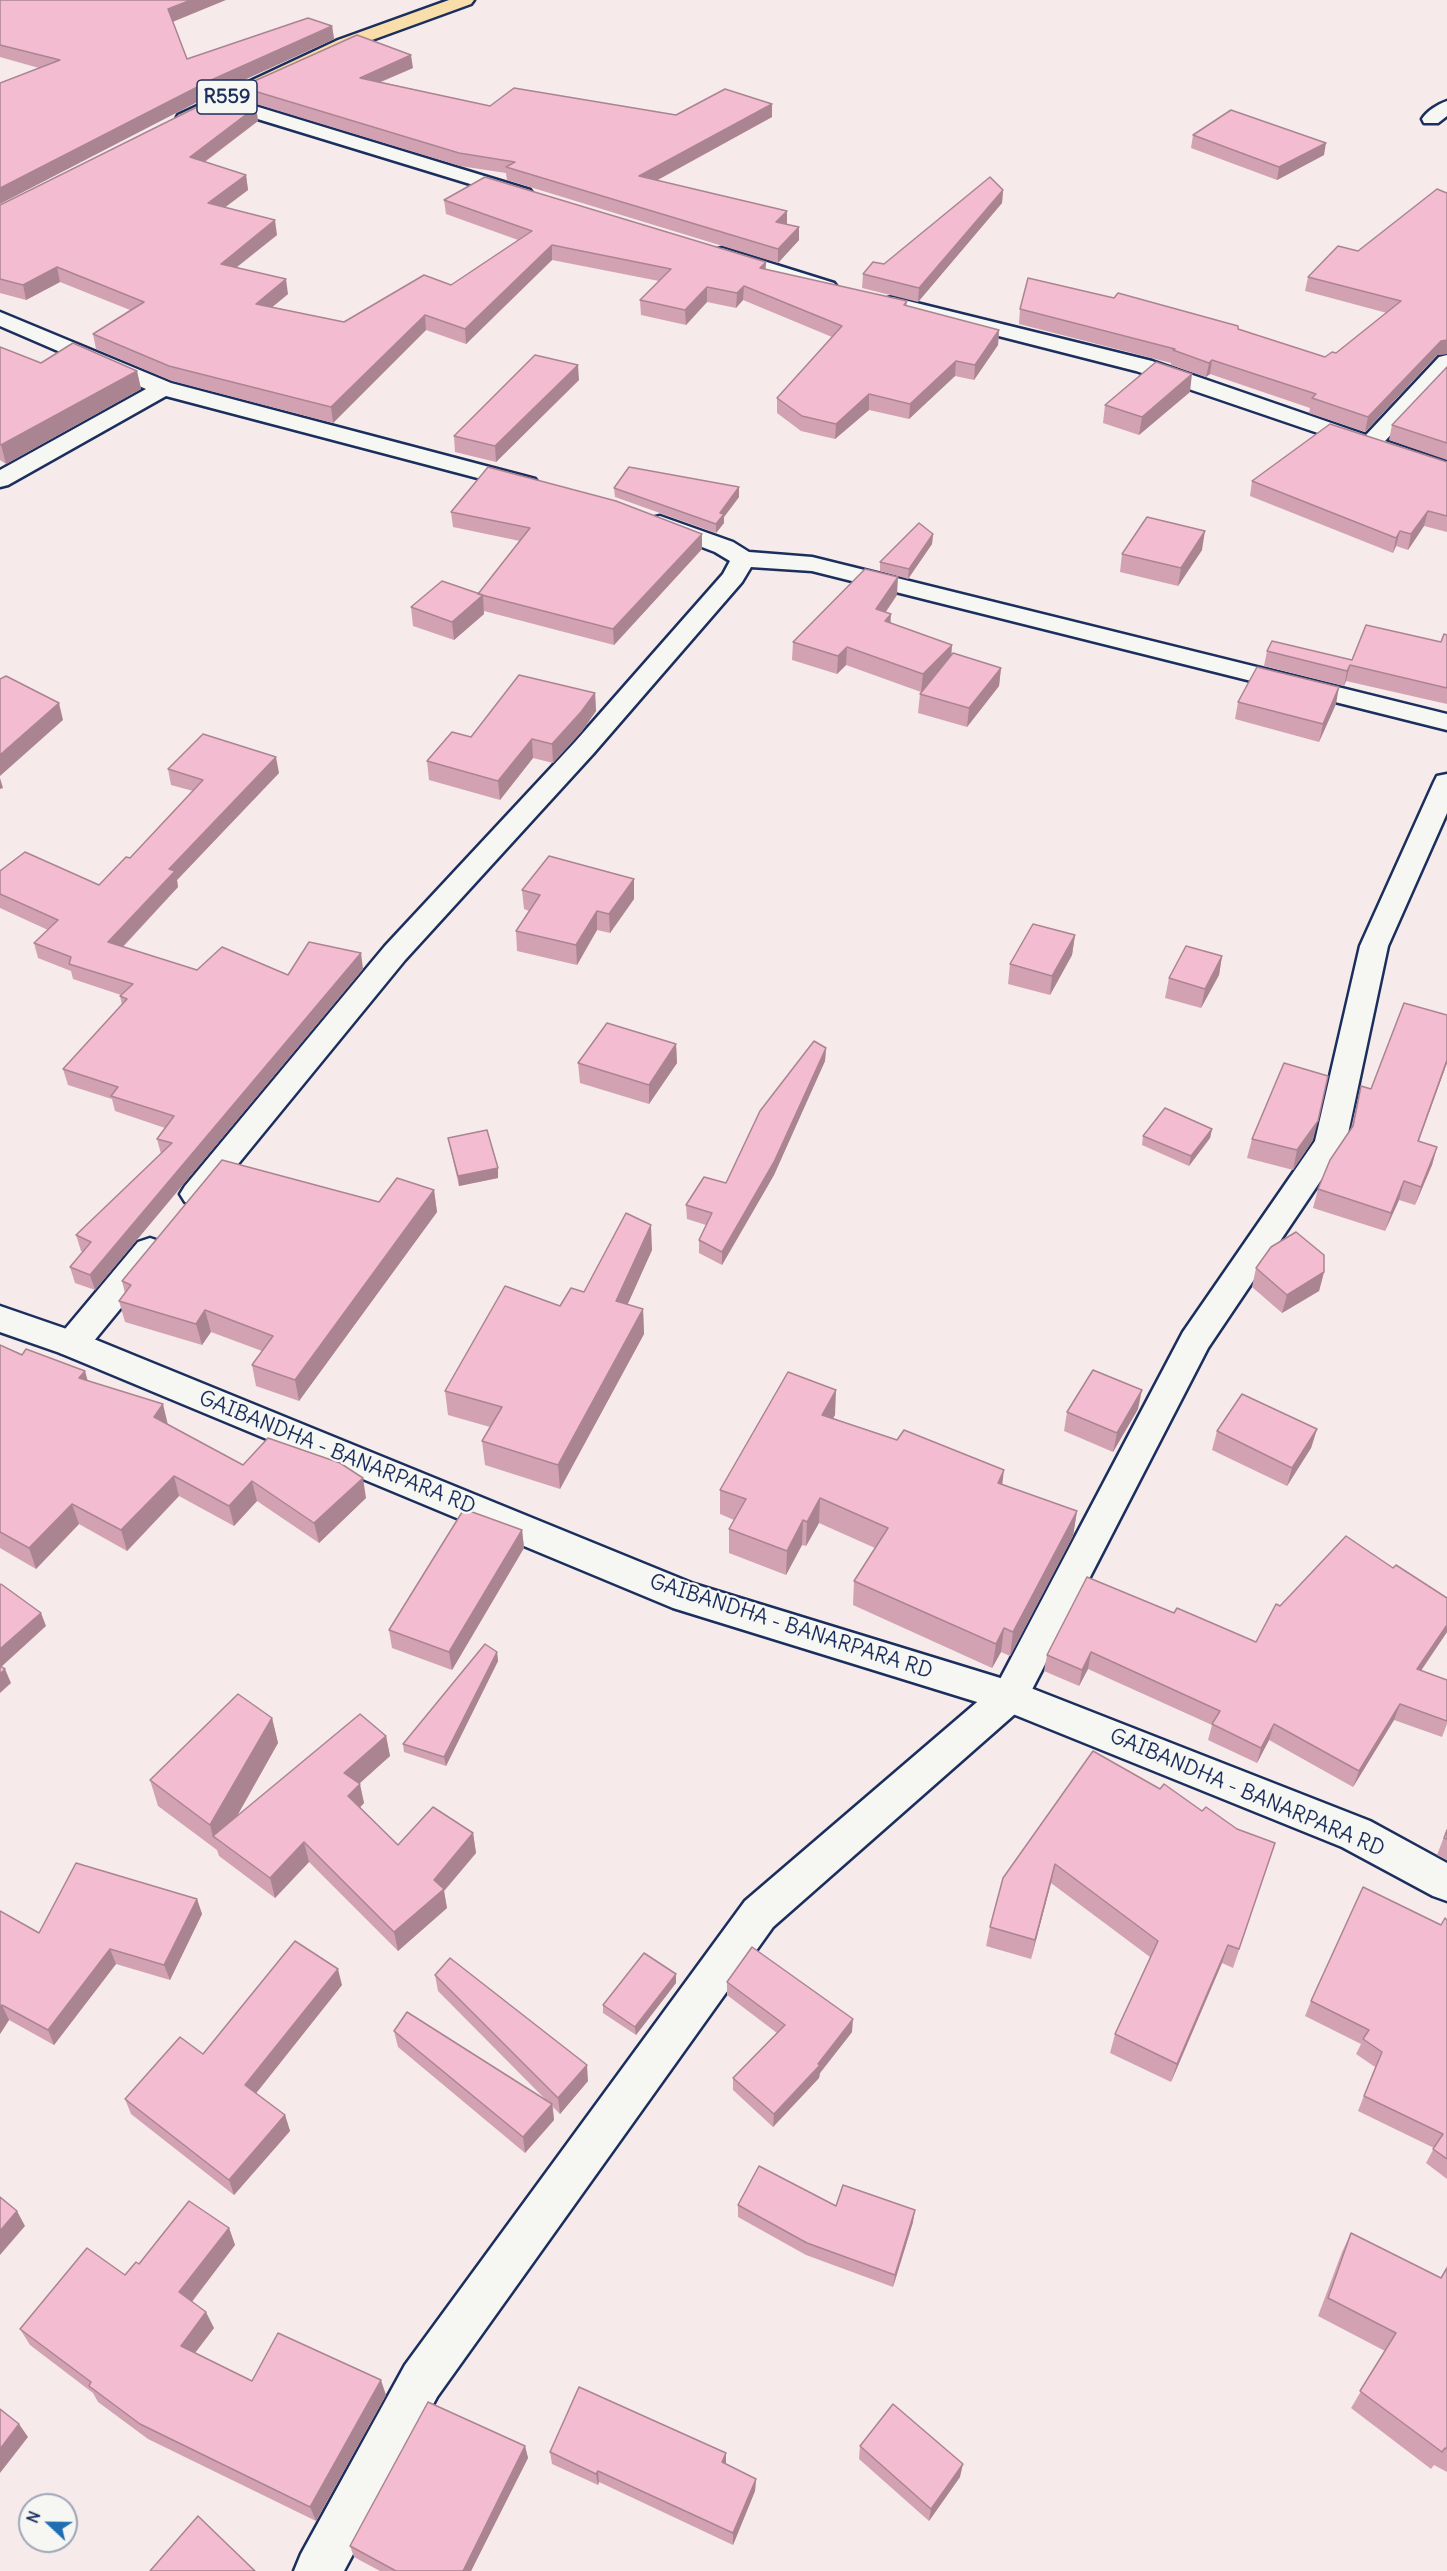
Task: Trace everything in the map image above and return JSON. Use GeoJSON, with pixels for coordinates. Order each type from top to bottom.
{"type":"FeatureCollection","features":[{"type":"Feature","properties":{"kind":"main road","name":"R559"},"geometry":{"type":"LineString","coordinates":[[166,128],[344,44],[465,0]]}},
{"type":"Feature","properties":{"kind":"street"},"geometry":{"type":"LineString","coordinates":[[219,101],[538,198]]}},
{"type":"Feature","properties":{"kind":"street"},"geometry":{"type":"LineString","coordinates":[[1447,106],[1431,119],[1447,124]]}},
{"type":"Feature","properties":{"kind":"street"},"geometry":{"type":"LineString","coordinates":[[698,247],[850,294]]}},
{"type":"Feature","properties":{"kind":"street"},"geometry":{"type":"LineString","coordinates":[[872,299],[1144,366],[1447,470]]}},
{"type":"Feature","properties":{"kind":"street"},"geometry":{"type":"LineString","coordinates":[[0,318],[163,388],[544,488]]}},
{"type":"Feature","properties":{"kind":"street"},"geometry":{"type":"LineString","coordinates":[[1370,444],[1447,362]]}},
{"type":"Feature","properties":{"kind":"street"},"geometry":{"type":"LineString","coordinates":[[0,480],[163,388]]}},
{"type":"Feature","properties":{"kind":"street"},"geometry":{"type":"LineString","coordinates":[[636,513],[724,547],[743,559],[812,564],[1447,722]]}},
{"type":"Feature","properties":{"kind":"street"},"geometry":{"type":"LineString","coordinates":[[72,1344],[395,953],[584,748],[733,577],[743,559]]}},
{"type":"Feature","properties":{"kind":"street"},"geometry":{"type":"LineString","coordinates":[[318,2571],[421,2381],[759,1914],[1010,1696],[1195,1341],[1330,1143],[1374,946],[1447,782]]}},
{"type":"Feature","properties":{"kind":"street","name":"GAIBANDHA - BANARPARA RD"},"geometry":{"type":"LineString","coordinates":[[0,1319],[72,1344],[686,1597],[1010,1696],[1356,1834],[1447,1882]]}},
{"type":"Feature","properties":{"kind":"building"},"geometry":{"type":"Polygon","coordinates":[[[0,0],[191,0],[168,9],[187,59],[308,18],[332,26],[209,81],[0,188],[0,83],[60,60],[0,45],[0,0]]]}},
{"type":"Feature","properties":{"kind":"building"},"geometry":{"type":"Polygon","coordinates":[[[357,35],[411,55],[360,78],[490,106],[514,88],[676,115],[725,89],[772,104],[639,176],[787,211],[776,222],[799,227],[778,249],[506,167],[515,162],[459,153],[241,87],[357,35]]]}},
{"type":"Feature","properties":{"kind":"building"},"geometry":{"type":"Polygon","coordinates":[[[219,96],[256,107],[190,157],[246,175],[208,203],[275,220],[221,264],[286,279],[256,304],[344,322],[424,275],[451,285],[532,231],[444,200],[485,177],[766,262],[760,268],[907,301],[904,305],[999,330],[975,365],[956,361],[910,404],[869,394],[836,424],[802,416],[777,398],[842,326],[744,286],[737,293],[707,287],[685,310],[640,300],[671,269],[552,245],[465,329],[425,315],[331,407],[169,366],[93,334],[144,302],[57,267],[23,285],[0,279],[0,205],[219,96]]]}},
{"type":"Feature","properties":{"kind":"building"},"geometry":{"type":"Polygon","coordinates":[[[1231,110],[1326,143],[1279,167],[1193,135],[1231,110]]]}},
{"type":"Feature","properties":{"kind":"building"},"geometry":{"type":"Polygon","coordinates":[[[990,177],[1003,190],[919,288],[863,274],[873,262],[884,264],[990,177]]]}},
{"type":"Feature","properties":{"kind":"building"},"geometry":{"type":"Polygon","coordinates":[[[1437,189],[1447,193],[1447,340],[1441,341],[1368,417],[1312,398],[1316,394],[1212,360],[1209,363],[1173,350],[1175,349],[1020,309],[1028,278],[1114,298],[1118,293],[1238,326],[1238,329],[1325,357],[1332,352],[1336,353],[1401,301],[1308,277],[1338,246],[1358,251],[1437,189]]]}},
{"type":"Feature","properties":{"kind":"building"},"geometry":{"type":"Polygon","coordinates":[[[73,343],[137,371],[1,445],[0,347],[41,363],[73,343]]]}},
{"type":"Feature","properties":{"kind":"building"},"geometry":{"type":"Polygon","coordinates":[[[535,355],[578,365],[495,446],[454,436],[535,355]]]}},
{"type":"Feature","properties":{"kind":"building"},"geometry":{"type":"Polygon","coordinates":[[[1156,362],[1192,374],[1142,417],[1105,405],[1156,362]]]}},
{"type":"Feature","properties":{"kind":"building"},"geometry":{"type":"Polygon","coordinates":[[[1447,367],[1447,443],[1392,425],[1447,367]]]}},
{"type":"Feature","properties":{"kind":"building"},"geometry":{"type":"Polygon","coordinates":[[[1330,424],[1447,462],[1447,516],[1428,511],[1411,534],[1400,531],[1396,538],[1252,481],[1330,424]]]}},
{"type":"Feature","properties":{"kind":"building"},"geometry":{"type":"Polygon","coordinates":[[[488,467],[616,501],[702,534],[613,629],[478,594],[530,528],[451,512],[488,467]]]}},
{"type":"Feature","properties":{"kind":"building"},"geometry":{"type":"Polygon","coordinates":[[[629,467],[739,487],[720,513],[724,514],[716,524],[614,488],[629,467]]]}},
{"type":"Feature","properties":{"kind":"building"},"geometry":{"type":"Polygon","coordinates":[[[1147,517],[1205,531],[1181,568],[1122,554],[1147,517]]]}},
{"type":"Feature","properties":{"kind":"building"},"geometry":{"type":"Polygon","coordinates":[[[919,523],[933,534],[909,569],[880,562],[919,523]]]}},
{"type":"Feature","properties":{"kind":"building"},"geometry":{"type":"Polygon","coordinates":[[[865,569],[898,577],[876,609],[891,614],[885,621],[952,645],[923,674],[847,647],[838,656],[793,642],[865,569]]]}},
{"type":"Feature","properties":{"kind":"building"},"geometry":{"type":"Polygon","coordinates":[[[442,581],[483,595],[452,622],[411,607],[442,581]]]}},
{"type":"Feature","properties":{"kind":"building"},"geometry":{"type":"Polygon","coordinates":[[[1366,625],[1441,642],[1444,634],[1447,635],[1447,688],[1350,665],[1347,671],[1267,651],[1272,641],[1352,660],[1366,625]]]}},
{"type":"Feature","properties":{"kind":"building"},"geometry":{"type":"Polygon","coordinates":[[[953,653],[1001,668],[969,708],[920,694],[953,653]]]}},
{"type":"Feature","properties":{"kind":"building"},"geometry":{"type":"Polygon","coordinates":[[[1257,667],[1339,687],[1323,724],[1238,702],[1257,667]]]}},
{"type":"Feature","properties":{"kind":"building"},"geometry":{"type":"Polygon","coordinates":[[[519,675],[595,693],[552,744],[532,739],[498,781],[427,761],[452,732],[471,737],[519,675]]]}},
{"type":"Feature","properties":{"kind":"building"},"geometry":{"type":"Polygon","coordinates":[[[6,676],[59,703],[0,755],[0,679],[6,676]]]}},
{"type":"Feature","properties":{"kind":"building"},"geometry":{"type":"Polygon","coordinates":[[[203,734],[276,757],[169,869],[175,871],[108,942],[197,970],[222,947],[288,975],[309,942],[361,953],[90,1275],[70,1267],[91,1242],[76,1235],[172,1143],[157,1139],[174,1116],[111,1096],[118,1087],[63,1069],[127,999],[120,996],[133,984],[69,964],[71,957],[34,943],[58,920],[0,894],[0,871],[25,852],[99,885],[126,857],[130,858],[203,780],[168,769],[203,734]]]}},
{"type":"Feature","properties":{"kind":"building"},"geometry":{"type":"Polygon","coordinates":[[[549,856],[634,879],[609,914],[597,911],[576,945],[516,931],[540,895],[522,890],[549,856]]]}},
{"type":"Feature","properties":{"kind":"building"},"geometry":{"type":"Polygon","coordinates":[[[1033,924],[1075,935],[1052,976],[1010,964],[1033,924]]]}},
{"type":"Feature","properties":{"kind":"building"},"geometry":{"type":"Polygon","coordinates":[[[1186,946],[1222,956],[1205,989],[1169,978],[1186,946]]]}},
{"type":"Feature","properties":{"kind":"building"},"geometry":{"type":"Polygon","coordinates":[[[1404,1003],[1447,1015],[1447,1060],[1418,1141],[1437,1147],[1421,1187],[1404,1181],[1391,1213],[1318,1189],[1330,1160],[1353,1126],[1361,1086],[1371,1089],[1404,1003]]]}},
{"type":"Feature","properties":{"kind":"building"},"geometry":{"type":"Polygon","coordinates":[[[607,1023],[676,1044],[649,1085],[578,1063],[607,1023]]]}},
{"type":"Feature","properties":{"kind":"building"},"geometry":{"type":"Polygon","coordinates":[[[814,1041],[826,1048],[774,1162],[722,1252],[699,1240],[712,1213],[686,1205],[704,1177],[726,1183],[760,1111],[814,1041]]]}},
{"type":"Feature","properties":{"kind":"building"},"geometry":{"type":"Polygon","coordinates":[[[1284,1063],[1328,1076],[1318,1121],[1297,1150],[1252,1139],[1284,1063]]]}},
{"type":"Feature","properties":{"kind":"building"},"geometry":{"type":"Polygon","coordinates":[[[1165,1108],[1212,1129],[1191,1156],[1143,1136],[1165,1108]]]}},
{"type":"Feature","properties":{"kind":"building"},"geometry":{"type":"Polygon","coordinates":[[[487,1130],[498,1168],[458,1176],[448,1138],[487,1130]]]}},
{"type":"Feature","properties":{"kind":"building"},"geometry":{"type":"Polygon","coordinates":[[[222,1160],[379,1202],[397,1178],[434,1190],[295,1380],[252,1365],[273,1336],[205,1310],[196,1324],[119,1301],[131,1285],[122,1281],[222,1160]]]}},
{"type":"Feature","properties":{"kind":"building"},"geometry":{"type":"Polygon","coordinates":[[[626,1213],[651,1225],[616,1301],[643,1309],[558,1465],[482,1441],[502,1407],[445,1391],[505,1286],[560,1306],[571,1288],[584,1292],[626,1213]]]}},
{"type":"Feature","properties":{"kind":"building"},"geometry":{"type":"Polygon","coordinates":[[[1296,1232],[1324,1255],[1324,1272],[1287,1295],[1256,1268],[1271,1247],[1296,1232]]]}},
{"type":"Feature","properties":{"kind":"building"},"geometry":{"type":"Polygon","coordinates":[[[0,1345],[22,1355],[26,1349],[85,1371],[79,1378],[163,1404],[154,1417],[243,1465],[268,1438],[340,1463],[363,1478],[314,1523],[252,1481],[229,1506],[174,1476],[121,1530],[72,1504],[29,1548],[0,1532],[0,1345]]]}},
{"type":"Feature","properties":{"kind":"building"},"geometry":{"type":"Polygon","coordinates":[[[1093,1370],[1142,1390],[1117,1433],[1067,1412],[1093,1370]]]}},
{"type":"Feature","properties":{"kind":"building"},"geometry":{"type":"Polygon","coordinates":[[[788,1372],[836,1390],[822,1415],[897,1440],[904,1430],[1004,1470],[998,1483],[1077,1511],[1013,1632],[1004,1628],[996,1644],[854,1581],[888,1528],[820,1498],[807,1522],[803,1520],[787,1551],[729,1529],[746,1499],[720,1490],[788,1372]]]}},
{"type":"Feature","properties":{"kind":"building"},"geometry":{"type":"Polygon","coordinates":[[[1242,1394],[1317,1429],[1292,1468],[1217,1431],[1242,1394]]]}},
{"type":"Feature","properties":{"kind":"building"},"geometry":{"type":"Polygon","coordinates":[[[464,1509],[522,1530],[449,1652],[389,1630],[464,1509]]]}},
{"type":"Feature","properties":{"kind":"building"},"geometry":{"type":"Polygon","coordinates":[[[1346,1536],[1393,1568],[1396,1565],[1447,1598],[1447,1625],[1417,1669],[1447,1680],[1447,1721],[1400,1704],[1359,1771],[1274,1724],[1261,1748],[1212,1724],[1220,1711],[1091,1652],[1082,1670],[1047,1655],[1087,1577],[1174,1613],[1177,1608],[1256,1642],[1276,1604],[1280,1606],[1346,1536]]]}},
{"type":"Feature","properties":{"kind":"building"},"geometry":{"type":"Polygon","coordinates":[[[0,1585],[41,1613],[0,1649],[0,1585]]]}},
{"type":"Feature","properties":{"kind":"building"},"geometry":{"type":"Polygon","coordinates":[[[485,1644],[497,1652],[444,1757],[403,1744],[485,1644]]]}},
{"type":"Feature","properties":{"kind":"building"},"geometry":{"type":"Polygon","coordinates":[[[238,1694],[272,1718],[210,1825],[150,1780],[238,1694]]]}},
{"type":"Feature","properties":{"kind":"building"},"geometry":{"type":"Polygon","coordinates":[[[360,1714],[386,1736],[344,1773],[360,1784],[348,1796],[398,1845],[433,1807],[473,1833],[434,1880],[444,1889],[394,1932],[304,1842],[270,1878],[213,1836],[360,1714]]]}},
{"type":"Feature","properties":{"kind":"building"},"geometry":{"type":"Polygon","coordinates":[[[1093,1751],[1160,1789],[1164,1784],[1202,1811],[1206,1807],[1237,1829],[1275,1843],[1239,1949],[1228,1945],[1177,2064],[1115,2034],[1158,1941],[1055,1864],[1035,1940],[990,1927],[1003,1878],[1093,1751]]]}},
{"type":"Feature","properties":{"kind":"building"},"geometry":{"type":"Polygon","coordinates":[[[76,1863],[197,1899],[164,1965],[110,1949],[48,2030],[2,2005],[0,2008],[0,1911],[39,1933],[76,1863]]]}},
{"type":"Feature","properties":{"kind":"building"},"geometry":{"type":"Polygon","coordinates":[[[1363,1887],[1441,1925],[1445,1918],[1447,1920],[1447,2159],[1433,2149],[1443,2134],[1364,2096],[1382,2052],[1363,2039],[1369,2030],[1311,2001],[1363,1887]]]}},
{"type":"Feature","properties":{"kind":"building"},"geometry":{"type":"Polygon","coordinates":[[[295,1941],[338,1969],[245,2085],[285,2115],[229,2180],[125,2099],[180,2037],[203,2054],[295,1941]]]}},
{"type":"Feature","properties":{"kind":"building"},"geometry":{"type":"Polygon","coordinates":[[[752,1947],[853,2019],[818,2064],[820,2065],[774,2114],[733,2078],[785,2025],[727,1982],[752,1947]]]}},
{"type":"Feature","properties":{"kind":"building"},"geometry":{"type":"Polygon","coordinates":[[[644,1953],[676,1974],[635,2027],[603,2005],[644,1953]]]}},
{"type":"Feature","properties":{"kind":"building"},"geometry":{"type":"Polygon","coordinates":[[[450,1958],[587,2065],[558,2098],[435,1975],[450,1958]]]}},
{"type":"Feature","properties":{"kind":"building"},"geometry":{"type":"Polygon","coordinates":[[[407,2012],[552,2104],[523,2137],[394,2031],[407,2012]]]}},
{"type":"Feature","properties":{"kind":"building"},"geometry":{"type":"Polygon","coordinates":[[[759,2166],[836,2206],[843,2185],[915,2210],[895,2275],[807,2243],[738,2205],[759,2166]]]}},
{"type":"Feature","properties":{"kind":"building"},"geometry":{"type":"Polygon","coordinates":[[[0,2197],[17,2211],[0,2231],[0,2197]]]}},
{"type":"Feature","properties":{"kind":"building"},"geometry":{"type":"Polygon","coordinates":[[[189,2201],[229,2228],[179,2292],[206,2312],[181,2346],[252,2381],[278,2333],[381,2380],[310,2507],[140,2424],[89,2386],[91,2382],[20,2329],[87,2248],[125,2275],[136,2262],[139,2264],[189,2201]]]}},
{"type":"Feature","properties":{"kind":"building"},"geometry":{"type":"Polygon","coordinates":[[[1351,2233],[1441,2278],[1447,2268],[1447,2449],[1445,2448],[1442,2452],[1360,2391],[1396,2333],[1328,2298],[1351,2233]]]}},
{"type":"Feature","properties":{"kind":"building"},"geometry":{"type":"Polygon","coordinates":[[[579,2387],[726,2453],[722,2462],[756,2479],[733,2533],[598,2471],[596,2474],[550,2452],[579,2387]]]}},
{"type":"Feature","properties":{"kind":"building"},"geometry":{"type":"Polygon","coordinates":[[[428,2402],[525,2446],[463,2571],[396,2571],[350,2546],[428,2402]]]}},
{"type":"Feature","properties":{"kind":"building"},"geometry":{"type":"Polygon","coordinates":[[[893,2404],[963,2464],[931,2509],[860,2446],[893,2404]]]}},
{"type":"Feature","properties":{"kind":"building"},"geometry":{"type":"Polygon","coordinates":[[[0,2409],[19,2424],[0,2449],[0,2409]]]}},
{"type":"Feature","properties":{"kind":"building"},"geometry":{"type":"Polygon","coordinates":[[[198,2516],[255,2571],[150,2571],[198,2516]]]}}]}
